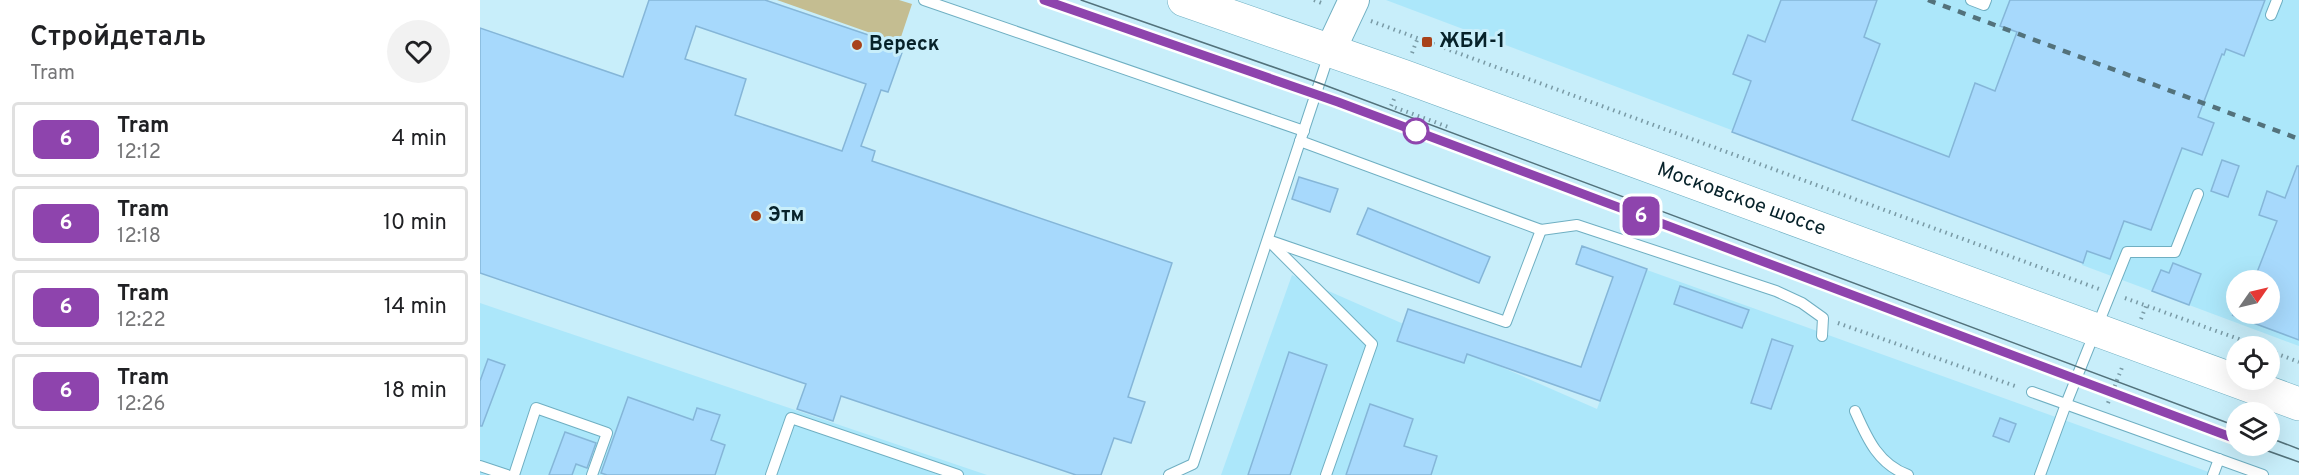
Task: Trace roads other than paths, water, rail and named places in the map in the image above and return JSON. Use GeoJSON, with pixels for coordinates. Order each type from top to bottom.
{"type":"FeatureCollection","features":[{"type":"Feature","properties":{"kind":"main road","name":"Московское шоссе"},"geometry":{"type":"LineString","coordinates":[[1184,0],[2299,404]]}},
{"type":"Feature","properties":{"kind":"main road"},"geometry":{"type":"LineString","coordinates":[[1330,51],[1351,6]]}},
{"type":"Feature","properties":{"kind":"lane"},"geometry":{"type":"LineString","coordinates":[[924,0],[1302,136],[1541,230],[1577,225],[1776,291],[1802,303],[1823,318],[1822,336]]}},
{"type":"Feature","properties":{"kind":"lane"},"geometry":{"type":"LineString","coordinates":[[1971,0],[1984,5],[1986,0]]}},
{"type":"Feature","properties":{"kind":"lane"},"geometry":{"type":"LineString","coordinates":[[2271,15],[2277,0]]}},
{"type":"Feature","properties":{"kind":"lane"},"geometry":{"type":"LineString","coordinates":[[1169,475],[1193,464],[1330,51]]}},
{"type":"Feature","properties":{"kind":"lane"},"geometry":{"type":"LineString","coordinates":[[2040,475],[2127,252],[2175,252],[2198,194]]}},
{"type":"Feature","properties":{"kind":"lane"},"geometry":{"type":"LineString","coordinates":[[1268,240],[1506,322],[1541,230]]}},
{"type":"Feature","properties":{"kind":"lane"},"geometry":{"type":"LineString","coordinates":[[1268,240],[1372,344],[1326,475]]}},
{"type":"Feature","properties":{"kind":"lane"},"geometry":{"type":"LineString","coordinates":[[2032,392],[2263,475]]}},
{"type":"Feature","properties":{"kind":"lane"},"geometry":{"type":"LineString","coordinates":[[514,475],[536,408],[607,433],[592,475]]}},
{"type":"Feature","properties":{"kind":"lane"},"geometry":{"type":"LineString","coordinates":[[1854,411],[1869,443],[1879,457],[1908,475]]}},
{"type":"Feature","properties":{"kind":"lane"},"geometry":{"type":"LineString","coordinates":[[771,475],[791,418],[958,475]]}},
{"type":"Feature","properties":{"kind":"lane"},"geometry":{"type":"LineString","coordinates":[[2213,475],[2219,459]]}},
{"type":"Feature","properties":{"kind":"lane"},"geometry":{"type":"LineString","coordinates":[[480,466],[507,475]]}},
{"type":"Feature","properties":{"kind":"tram line"},"geometry":{"type":"LineString","coordinates":[[1044,0],[1316,94],[2226,435]]}},
{"type":"Feature","properties":{"kind":"tram line","name":"6"},"geometry":{"type":"LineString","coordinates":[[1044,0],[1338,102],[2226,435]]}},
{"type":"Feature","properties":{"kind":"tram line"},"geometry":{"type":"LineString","coordinates":[[1081,0],[1319,83],[2226,422]]}},
{"type":"Feature","properties":{"kind":"tram line"},"geometry":{"type":"LineString","coordinates":[[2280,442],[2299,449]]}},
{"type":"Feature","properties":{"kind":"tram line"},"geometry":{"type":"LineString","coordinates":[[2280,455],[2299,462]]}},
{"type":"Feature","properties":{"kind":"railway"},"geometry":{"type":"LineString","coordinates":[[1928,0],[2299,139]]}},
{"type":"Feature","properties":{"kind":"place","name":"ЖБИ-1"},"geometry":{"type":"Point","coordinates":[1427,42]}},
{"type":"Feature","properties":{"kind":"place","name":"Вереск"},"geometry":{"type":"Point","coordinates":[857,45]}},
{"type":"Feature","properties":{"kind":"place","name":"Этм"},"geometry":{"type":"Point","coordinates":[756,216]}}]}
